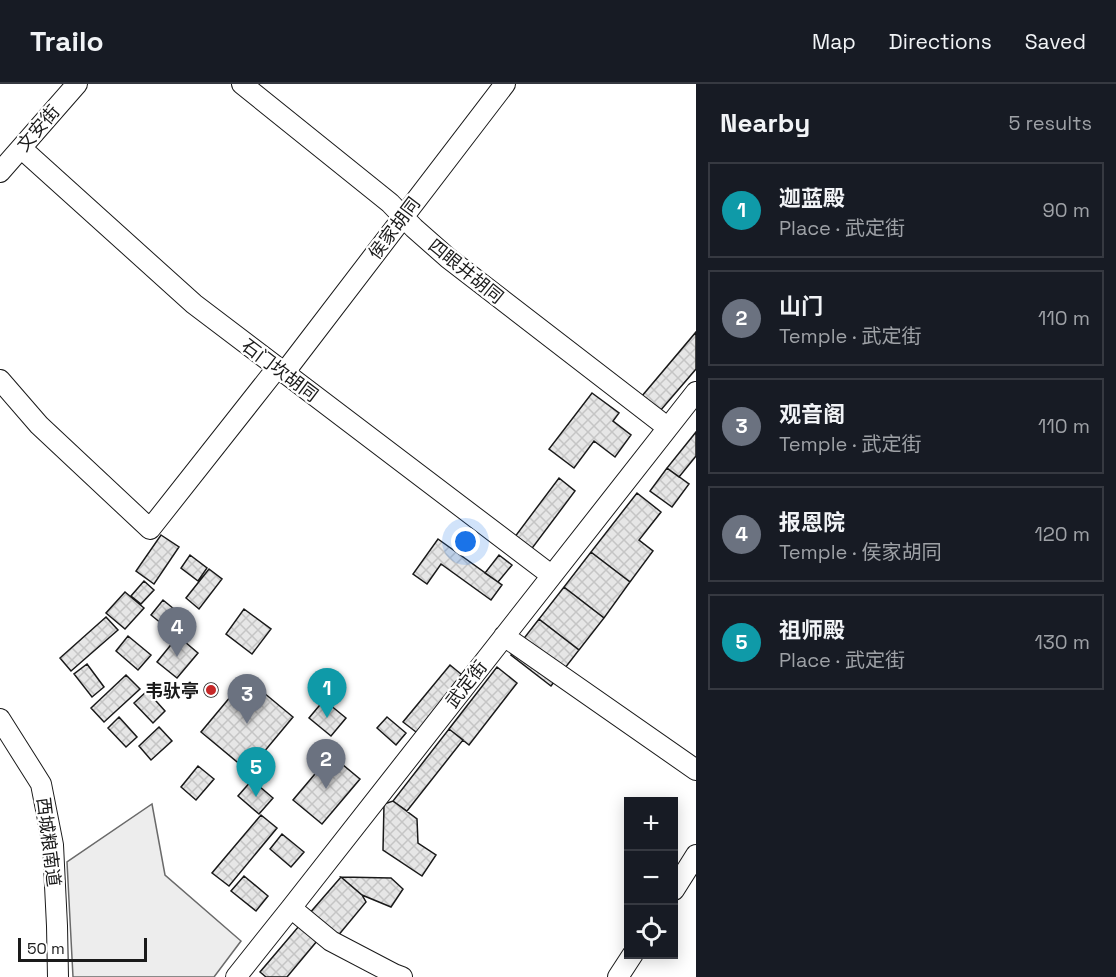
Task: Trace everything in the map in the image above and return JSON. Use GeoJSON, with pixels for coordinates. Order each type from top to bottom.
{"type":"FeatureCollection","features":[{"type":"Feature","properties":{"kind":"street","name":"文安街"},"geometry":{"type":"LineString","coordinates":[[0,172],[77,84]]}},
{"type":"Feature","properties":{"kind":"street","name":"四眼井胡同"},"geometry":{"type":"LineString","coordinates":[[242,84],[390,203],[448,258],[668,428]]}},
{"type":"Feature","properties":{"kind":"street","name":"侯家胡同"},"geometry":{"type":"LineString","coordinates":[[0,380],[39,425],[150,529],[281,371],[505,84]]}},
{"type":"Feature","properties":{"kind":"street","name":"石门坎胡同"},"geometry":{"type":"LineString","coordinates":[[21,148],[194,304],[551,575]]}},
{"type":"Feature","properties":{"kind":"street","name":"武定街"},"geometry":{"type":"LineString","coordinates":[[236,977],[696,392]]}},
{"type":"Feature","properties":{"kind":"street"},"geometry":{"type":"LineString","coordinates":[[504,636],[696,770]]}},
{"type":"Feature","properties":{"kind":"street","name":"西城粮南道"},"geometry":{"type":"LineString","coordinates":[[0,719],[41,784],[53,845],[58,977]]}},
{"type":"Feature","properties":{"kind":"street"},"geometry":{"type":"LineString","coordinates":[[678,884],[696,855]]}},
{"type":"Feature","properties":{"kind":"street"},"geometry":{"type":"LineString","coordinates":[[291,908],[331,940],[402,977]]}},
{"type":"Feature","properties":{"kind":"street"},"geometry":{"type":"LineString","coordinates":[[618,977],[630,959]]}},
{"type":"Feature","properties":{"kind":"shaded area"},"geometry":{"type":"Polygon","coordinates":[[[152,804],[165,875],[241,941],[214,977],[73,977],[67,862],[152,804]]]}},
{"type":"Feature","properties":{"kind":"building"},"geometry":{"type":"Polygon","coordinates":[[[696,332],[696,369],[660,411],[642,396],[696,332]]]}},
{"type":"Feature","properties":{"kind":"building"},"geometry":{"type":"Polygon","coordinates":[[[592,393],[619,413],[613,421],[631,435],[615,457],[594,441],[574,468],[549,449],[592,393]]]}},
{"type":"Feature","properties":{"kind":"building"},"geometry":{"type":"Polygon","coordinates":[[[696,432],[696,456],[679,477],[667,468],[696,432]]]}},
{"type":"Feature","properties":{"kind":"building"},"geometry":{"type":"Polygon","coordinates":[[[667,468],[689,484],[672,507],[650,491],[667,468]]]}},
{"type":"Feature","properties":{"kind":"building"},"geometry":{"type":"Polygon","coordinates":[[[559,478],[575,491],[527,555],[511,542],[559,478]]]}},
{"type":"Feature","properties":{"kind":"building"},"geometry":{"type":"Polygon","coordinates":[[[637,493],[661,512],[639,540],[653,551],[630,582],[591,552],[637,493]]]}},
{"type":"Feature","properties":{"kind":"building"},"geometry":{"type":"Polygon","coordinates":[[[161,535],[179,547],[154,584],[136,571],[161,535]]]}},
{"type":"Feature","properties":{"kind":"building"},"geometry":{"type":"Polygon","coordinates":[[[438,539],[502,585],[491,600],[441,564],[427,584],[413,574],[438,539]]]}},
{"type":"Feature","properties":{"kind":"building"},"geometry":{"type":"Polygon","coordinates":[[[591,552],[630,582],[604,618],[564,587],[591,552]]]}},
{"type":"Feature","properties":{"kind":"building"},"geometry":{"type":"Polygon","coordinates":[[[190,555],[207,568],[198,581],[181,568],[190,555]]]}},
{"type":"Feature","properties":{"kind":"building"},"geometry":{"type":"Polygon","coordinates":[[[499,555],[512,565],[498,582],[485,573],[499,555]]]}},
{"type":"Feature","properties":{"kind":"building"},"geometry":{"type":"Polygon","coordinates":[[[209,569],[222,579],[199,609],[186,598],[209,569]]]}},
{"type":"Feature","properties":{"kind":"building"},"geometry":{"type":"Polygon","coordinates":[[[144,581],[154,590],[141,604],[131,596],[144,581]]]}},
{"type":"Feature","properties":{"kind":"building"},"geometry":{"type":"Polygon","coordinates":[[[564,587],[604,618],[579,650],[539,619],[564,587]]]}},
{"type":"Feature","properties":{"kind":"building"},"geometry":{"type":"Polygon","coordinates":[[[125,592],[144,608],[125,629],[106,613],[125,592]]]}},
{"type":"Feature","properties":{"kind":"building"},"geometry":{"type":"Polygon","coordinates":[[[163,600],[185,618],[173,633],[151,615],[163,600]]]}},
{"type":"Feature","properties":{"kind":"building"},"geometry":{"type":"Polygon","coordinates":[[[244,609],[271,629],[252,654],[226,634],[244,609]]]}},
{"type":"Feature","properties":{"kind":"building"},"geometry":{"type":"Polygon","coordinates":[[[106,617],[118,630],[71,671],[60,658],[106,617]]]}},
{"type":"Feature","properties":{"kind":"building"},"geometry":{"type":"Polygon","coordinates":[[[539,619],[579,650],[551,686],[511,655],[539,619]]]}},
{"type":"Feature","properties":{"kind":"building"},"geometry":{"type":"Polygon","coordinates":[[[128,636],[151,655],[138,670],[116,651],[128,636]]]}},
{"type":"Feature","properties":{"kind":"building"},"geometry":{"type":"Polygon","coordinates":[[[178,636],[198,653],[177,678],[157,662],[178,636]]]}},
{"type":"Feature","properties":{"kind":"building"},"geometry":{"type":"Polygon","coordinates":[[[87,664],[104,687],[92,697],[74,674],[87,664]]]}},
{"type":"Feature","properties":{"kind":"building"},"geometry":{"type":"Polygon","coordinates":[[[450,665],[467,679],[420,735],[403,722],[450,665]]]}},
{"type":"Feature","properties":{"kind":"building"},"geometry":{"type":"Polygon","coordinates":[[[497,667],[517,683],[469,745],[449,729],[497,667]]]}},
{"type":"Feature","properties":{"kind":"building"},"geometry":{"type":"Polygon","coordinates":[[[126,675],[140,689],[104,722],[91,708],[126,675]]]}},
{"type":"Feature","properties":{"kind":"building"},"geometry":{"type":"Polygon","coordinates":[[[246,678],[293,717],[248,771],[201,732],[246,678]]]}},
{"type":"Feature","properties":{"kind":"building","name":"韦驮亭"},"geometry":{"type":"Polygon","coordinates":[[[211,683],[216,685],[218,690],[216,695],[211,697],[206,695],[204,690],[206,685],[211,683]]]}},
{"type":"Feature","properties":{"kind":"building"},"geometry":{"type":"Polygon","coordinates":[[[147,691],[165,711],[153,723],[134,703],[147,691]]]}},
{"type":"Feature","properties":{"kind":"building"},"geometry":{"type":"Polygon","coordinates":[[[324,700],[346,718],[331,736],[309,718],[324,700]]]}},
{"type":"Feature","properties":{"kind":"building"},"geometry":{"type":"Polygon","coordinates":[[[119,717],[137,737],[126,747],[108,728],[119,717]]]}},
{"type":"Feature","properties":{"kind":"building"},"geometry":{"type":"Polygon","coordinates":[[[387,717],[406,733],[396,745],[377,728],[387,717]]]}},
{"type":"Feature","properties":{"kind":"building"},"geometry":{"type":"Polygon","coordinates":[[[159,727],[172,741],[151,760],[139,746],[159,727]]]}},
{"type":"Feature","properties":{"kind":"building"},"geometry":{"type":"Polygon","coordinates":[[[449,729],[463,740],[407,811],[393,801],[449,729]]]}},
{"type":"Feature","properties":{"kind":"building"},"geometry":{"type":"Polygon","coordinates":[[[331,755],[360,779],[322,824],[293,800],[331,755]]]}},
{"type":"Feature","properties":{"kind":"building"},"geometry":{"type":"Polygon","coordinates":[[[198,766],[214,779],[196,800],[181,787],[198,766]]]}},
{"type":"Feature","properties":{"kind":"building"},"geometry":{"type":"Polygon","coordinates":[[[252,780],[273,798],[259,814],[238,796],[252,780]]]}},
{"type":"Feature","properties":{"kind":"building"},"geometry":{"type":"Polygon","coordinates":[[[393,801],[417,819],[418,843],[436,855],[422,876],[383,850],[384,804],[393,801]]]}},
{"type":"Feature","properties":{"kind":"building"},"geometry":{"type":"Polygon","coordinates":[[[261,815],[277,828],[229,886],[212,873],[261,815]]]}},
{"type":"Feature","properties":{"kind":"building"},"geometry":{"type":"Polygon","coordinates":[[[282,834],[304,852],[291,867],[270,849],[282,834]]]}},
{"type":"Feature","properties":{"kind":"building"},"geometry":{"type":"Polygon","coordinates":[[[244,876],[268,896],[256,911],[231,891],[244,876]]]}},
{"type":"Feature","properties":{"kind":"building"},"geometry":{"type":"Polygon","coordinates":[[[341,877],[362,895],[366,902],[337,937],[309,914],[341,877]]]}},
{"type":"Feature","properties":{"kind":"building"},"geometry":{"type":"Polygon","coordinates":[[[341,877],[391,878],[403,889],[391,907],[362,895],[341,877]]]}},
{"type":"Feature","properties":{"kind":"building"},"geometry":{"type":"Polygon","coordinates":[[[299,926],[317,941],[287,977],[266,977],[260,972],[299,926]]]}},
{"type":"Feature","properties":{"kind":"place","name":"报恩院"},"geometry":{"type":"Point","coordinates":[177,657]}},
{"type":"Feature","properties":{"kind":"place","name":"韦驮亭"},"geometry":{"type":"Point","coordinates":[211,690]}},
{"type":"Feature","properties":{"kind":"place","name":"迦蓝殿"},"geometry":{"type":"Point","coordinates":[327,718]}},
{"type":"Feature","properties":{"kind":"place","name":"观音阁"},"geometry":{"type":"Point","coordinates":[247,724]}},
{"type":"Feature","properties":{"kind":"place","name":"山门"},"geometry":{"type":"Point","coordinates":[326,789]}},
{"type":"Feature","properties":{"kind":"place","name":"祖师殿"},"geometry":{"type":"Point","coordinates":[256,797]}}]}
